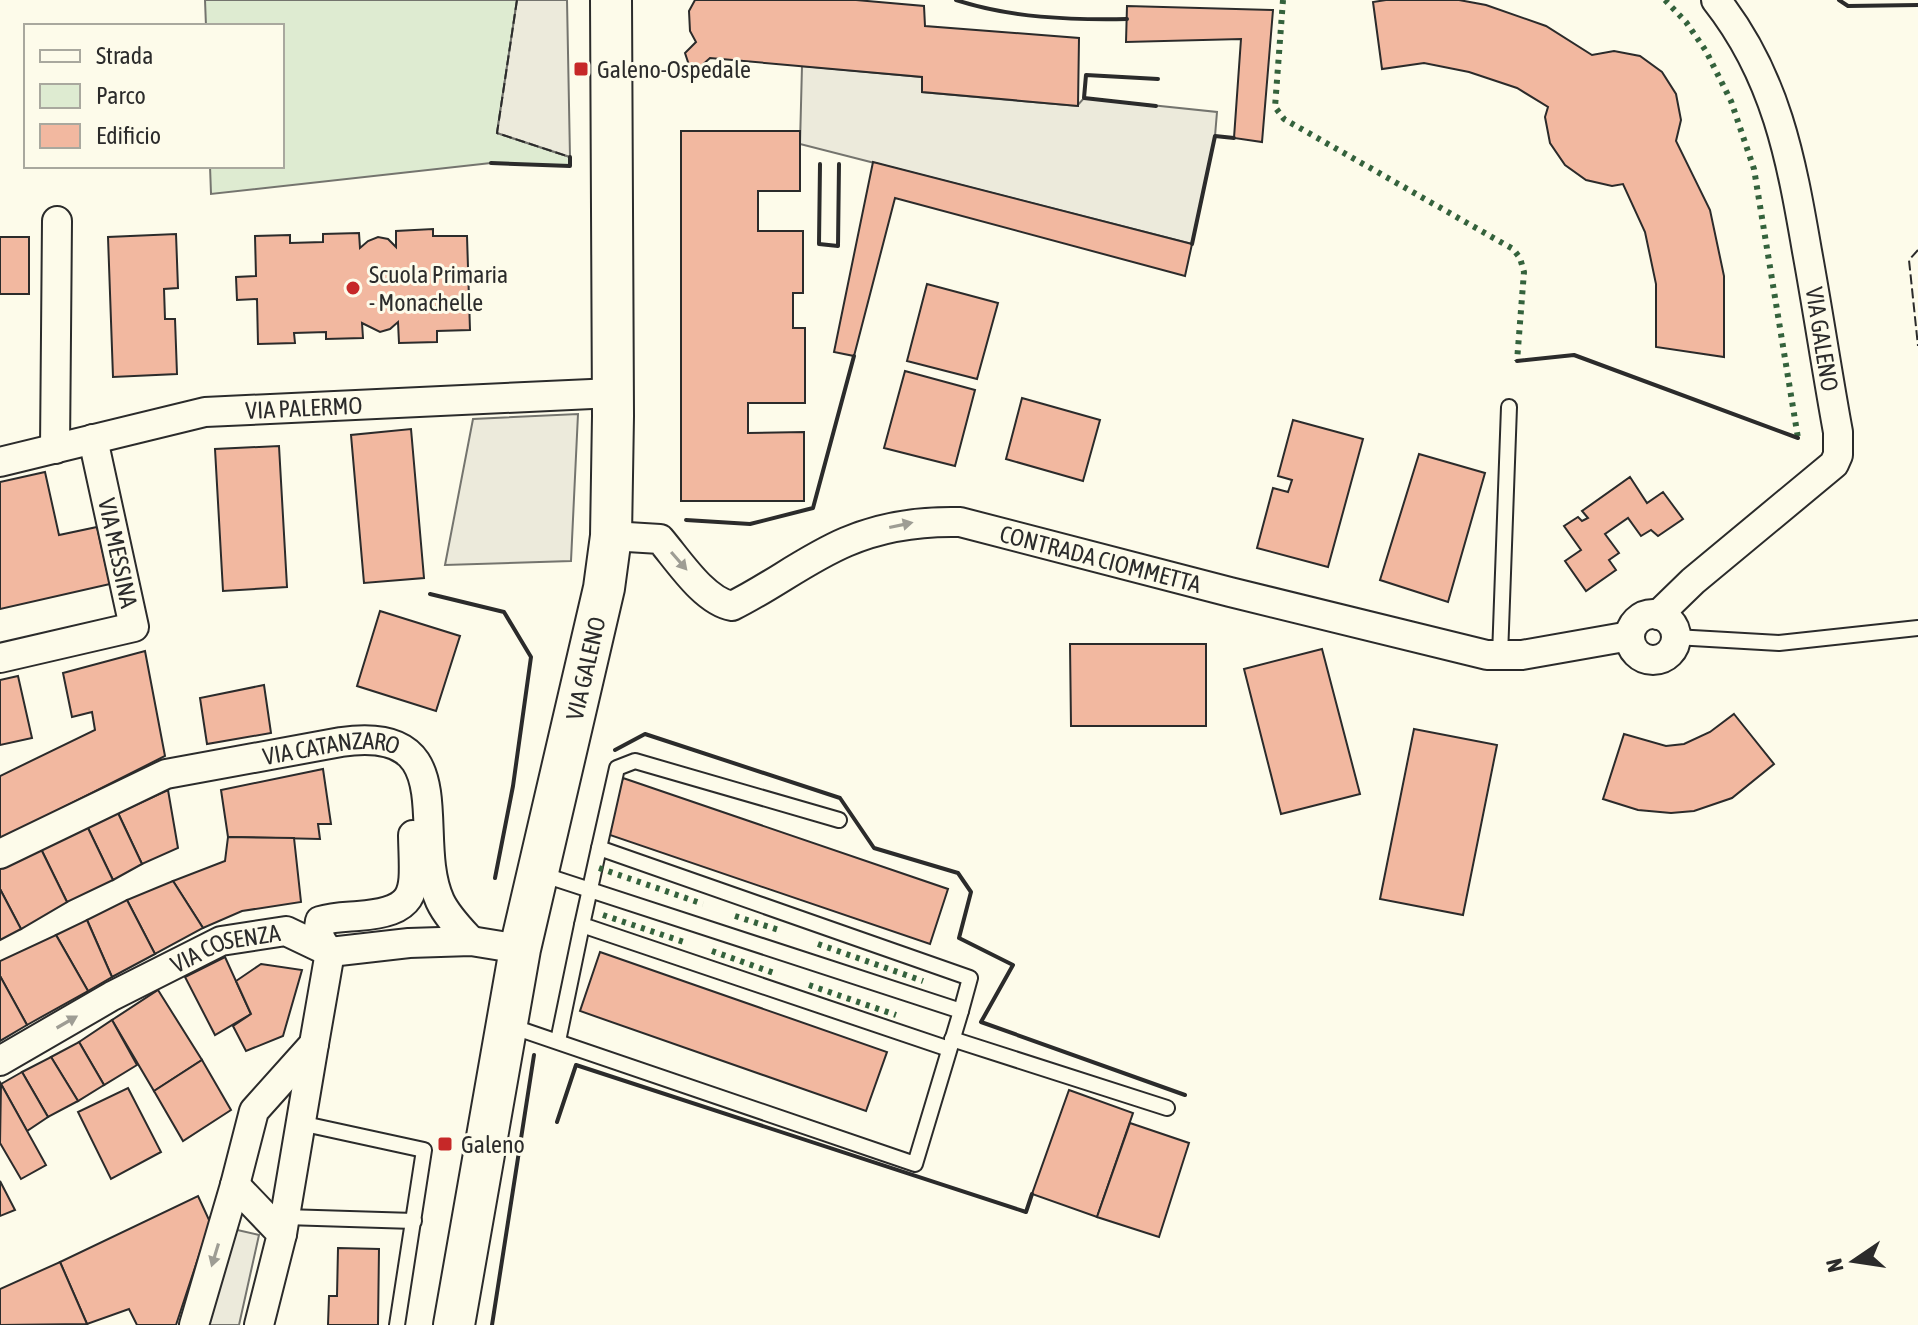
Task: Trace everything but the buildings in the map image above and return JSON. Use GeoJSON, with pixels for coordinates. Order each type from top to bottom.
{"type":"FeatureCollection","features":[{"type":"Feature","properties":{"kind":"main road","name":"VIA GALENO"},"geometry":{"type":"LineString","coordinates":[[454,1325],[520,949],[604,588],[611,536],[611,0]]}},
{"type":"Feature","properties":{"kind":"street","name":"VIA GALENO"},"geometry":{"type":"LineString","coordinates":[[1666,626],[1693,581],[1834,464],[1838,455],[1838,432],[1792,164],[1777,109],[1754,57],[1734,22],[1716,0]]}},
{"type":"Feature","properties":{"kind":"street"},"geometry":{"type":"LineString","coordinates":[[55,449],[57,221]]}},
{"type":"Feature","properties":{"kind":"street","name":"VIA PALERMO"},"geometry":{"type":"LineString","coordinates":[[0,462],[205,412],[613,393]]}},
{"type":"Feature","properties":{"kind":"street","name":"VIA MESSINA"},"geometry":{"type":"LineString","coordinates":[[0,658],[134,627],[93,439]]}},
{"type":"Feature","properties":{"kind":"street","name":"CONTRADA CIOMMETTA"},"geometry":{"type":"LineString","coordinates":[[611,536],[660,539],[707,593],[720,604],[732,606],[843,543],[901,524],[939,521],[960,522],[1487,655],[1522,655],[1630,636]]}},
{"type":"Feature","properties":{"kind":"street"},"geometry":{"type":"LineString","coordinates":[[1650,614],[1666,626],[1674,644],[1666,656],[1645,659],[1634,650],[1630,636],[1636,621],[1650,614]]}},
{"type":"Feature","properties":{"kind":"street","name":"VIA CATANZARO"},"geometry":{"type":"LineString","coordinates":[[0,854],[166,774],[361,740],[394,745],[405,771],[410,800],[413,887],[407,903],[394,912],[320,921],[318,933],[321,943],[330,952]]}},
{"type":"Feature","properties":{"kind":"street"},"geometry":{"type":"LineString","coordinates":[[394,745],[414,757],[423,778],[434,882],[440,902],[471,941]]}},
{"type":"Feature","properties":{"kind":"street","name":"VIA COSENZA"},"geometry":{"type":"LineString","coordinates":[[0,1061],[112,996],[221,941],[286,931],[330,952]]}},
{"type":"Feature","properties":{"kind":"street"},"geometry":{"type":"LineString","coordinates":[[259,1325],[283,1226],[330,952],[409,943],[471,941],[520,949]]}},
{"type":"Feature","properties":{"kind":"street"},"geometry":{"type":"LineString","coordinates":[[194,1325],[254,1111],[314,1044]]}},
{"type":"Feature","properties":{"kind":"street"},"geometry":{"type":"LineString","coordinates":[[235,1185],[283,1226]]}},
{"type":"Feature","properties":{"kind":"lane"},"geometry":{"type":"LineString","coordinates":[[1500,656],[1509,407]]}},
{"type":"Feature","properties":{"kind":"lane"},"geometry":{"type":"LineString","coordinates":[[1666,626],[1779,643],[1918,628]]}},
{"type":"Feature","properties":{"kind":"lane"},"geometry":{"type":"LineString","coordinates":[[558,1041],[617,768],[635,761],[839,820]]}},
{"type":"Feature","properties":{"kind":"lane"},"geometry":{"type":"LineString","coordinates":[[507,1024],[915,1164],[970,978],[599,848]]}},
{"type":"Feature","properties":{"kind":"lane"},"geometry":{"type":"LineString","coordinates":[[537,872],[961,1011]]}},
{"type":"Feature","properties":{"kind":"lane"},"geometry":{"type":"LineString","coordinates":[[582,925],[951,1044],[1167,1108]]}},
{"type":"Feature","properties":{"kind":"lane"},"geometry":{"type":"LineString","coordinates":[[300,1123],[424,1150],[397,1325]]}},
{"type":"Feature","properties":{"kind":"lane"},"geometry":{"type":"LineString","coordinates":[[283,1226],[414,1221]]}},
{"type":"Feature","properties":{"kind":"green space"},"geometry":{"type":"Polygon","coordinates":[[[205,0],[517,0],[497,133],[570,157],[570,166],[491,163],[211,194],[210,168],[284,168],[284,24],[206,24],[205,0]]]}},
{"type":"Feature","properties":{"kind":"shaded area"},"geometry":{"type":"Polygon","coordinates":[[[517,0],[567,0],[570,157],[497,133],[517,0]]]}},
{"type":"Feature","properties":{"kind":"shaded area"},"geometry":{"type":"Polygon","coordinates":[[[802,66],[922,77],[922,92],[1077,106],[1084,98],[1217,112],[1215,136],[1192,244],[800,144],[802,66]]]}},
{"type":"Feature","properties":{"kind":"shaded area"},"geometry":{"type":"Polygon","coordinates":[[[578,414],[571,561],[445,565],[473,419],[578,414]]]}},
{"type":"Feature","properties":{"kind":"shaded area"},"geometry":{"type":"Polygon","coordinates":[[[233,1229],[259,1235],[239,1325],[205,1325],[233,1229]]]}},
{"type":"Feature","properties":{"kind":"hedge"},"geometry":{"type":"LineString","coordinates":[[1283,0],[1275,107],[1284,119],[1513,249],[1520,258],[1524,272],[1517,361]]}},
{"type":"Feature","properties":{"kind":"hedge"},"geometry":{"type":"LineString","coordinates":[[1665,0],[1686,22],[1706,51],[1731,101],[1754,169],[1798,438]]}},
{"type":"Feature","properties":{"kind":"hedge"},"geometry":{"type":"LineString","coordinates":[[599,868],[703,904]]}},
{"type":"Feature","properties":{"kind":"hedge"},"geometry":{"type":"LineString","coordinates":[[603,915],[687,943]]}},
{"type":"Feature","properties":{"kind":"hedge"},"geometry":{"type":"LineString","coordinates":[[735,916],[782,931]]}},
{"type":"Feature","properties":{"kind":"hedge"},"geometry":{"type":"LineString","coordinates":[[818,944],[923,981]]}},
{"type":"Feature","properties":{"kind":"hedge"},"geometry":{"type":"LineString","coordinates":[[712,951],[774,973]]}},
{"type":"Feature","properties":{"kind":"hedge"},"geometry":{"type":"LineString","coordinates":[[809,985],[896,1015]]}},
{"type":"Feature","properties":{"kind":"fence"},"geometry":{"type":"LineString","coordinates":[[517,0],[497,133],[570,157]]}},
{"type":"Feature","properties":{"kind":"fence"},"geometry":{"type":"LineString","coordinates":[[1918,250],[1909,260],[1918,346]]}},
{"type":"Feature","properties":{"kind":"wall"},"geometry":{"type":"LineString","coordinates":[[956,0],[998,11],[1041,17],[1127,19]]}},
{"type":"Feature","properties":{"kind":"wall"},"geometry":{"type":"LineString","coordinates":[[1839,0],[1848,6],[1918,5]]}},
{"type":"Feature","properties":{"kind":"wall"},"geometry":{"type":"LineString","coordinates":[[1156,106],[1084,98],[1086,75],[1158,79]]}},
{"type":"Feature","properties":{"kind":"wall"},"geometry":{"type":"LineString","coordinates":[[1192,244],[1215,136],[1234,138]]}},
{"type":"Feature","properties":{"kind":"wall"},"geometry":{"type":"LineString","coordinates":[[491,163],[570,166],[570,157]]}},
{"type":"Feature","properties":{"kind":"wall"},"geometry":{"type":"LineString","coordinates":[[820,164],[819,244],[838,246],[839,164]]}},
{"type":"Feature","properties":{"kind":"wall"},"geometry":{"type":"LineString","coordinates":[[1517,361],[1574,355],[1798,438]]}},
{"type":"Feature","properties":{"kind":"wall"},"geometry":{"type":"LineString","coordinates":[[686,520],[750,524],[813,508],[854,356]]}},
{"type":"Feature","properties":{"kind":"wall"},"geometry":{"type":"LineString","coordinates":[[430,594],[504,612],[531,657],[513,786],[495,878]]}},
{"type":"Feature","properties":{"kind":"wall"},"geometry":{"type":"LineString","coordinates":[[615,750],[645,734],[840,798],[874,848],[958,873],[971,892],[959,938],[1013,965],[981,1022],[1185,1095]]}},
{"type":"Feature","properties":{"kind":"wall"},"geometry":{"type":"LineString","coordinates":[[492,1325],[534,1055]]}},
{"type":"Feature","properties":{"kind":"wall"},"geometry":{"type":"LineString","coordinates":[[557,1122],[576,1065],[1026,1212],[1032,1194]]}},
{"type":"Feature","properties":{"kind":"place","name":"Galeno-Ospedale"},"geometry":{"type":"Point","coordinates":[581,69]}},
{"type":"Feature","properties":{"kind":"place","name":"Scuola Primaria - Monachelle"},"geometry":{"type":"Point","coordinates":[353,288]}},
{"type":"Feature","properties":{"kind":"place","name":"Galeno"},"geometry":{"type":"Point","coordinates":[445,1144]}}]}
